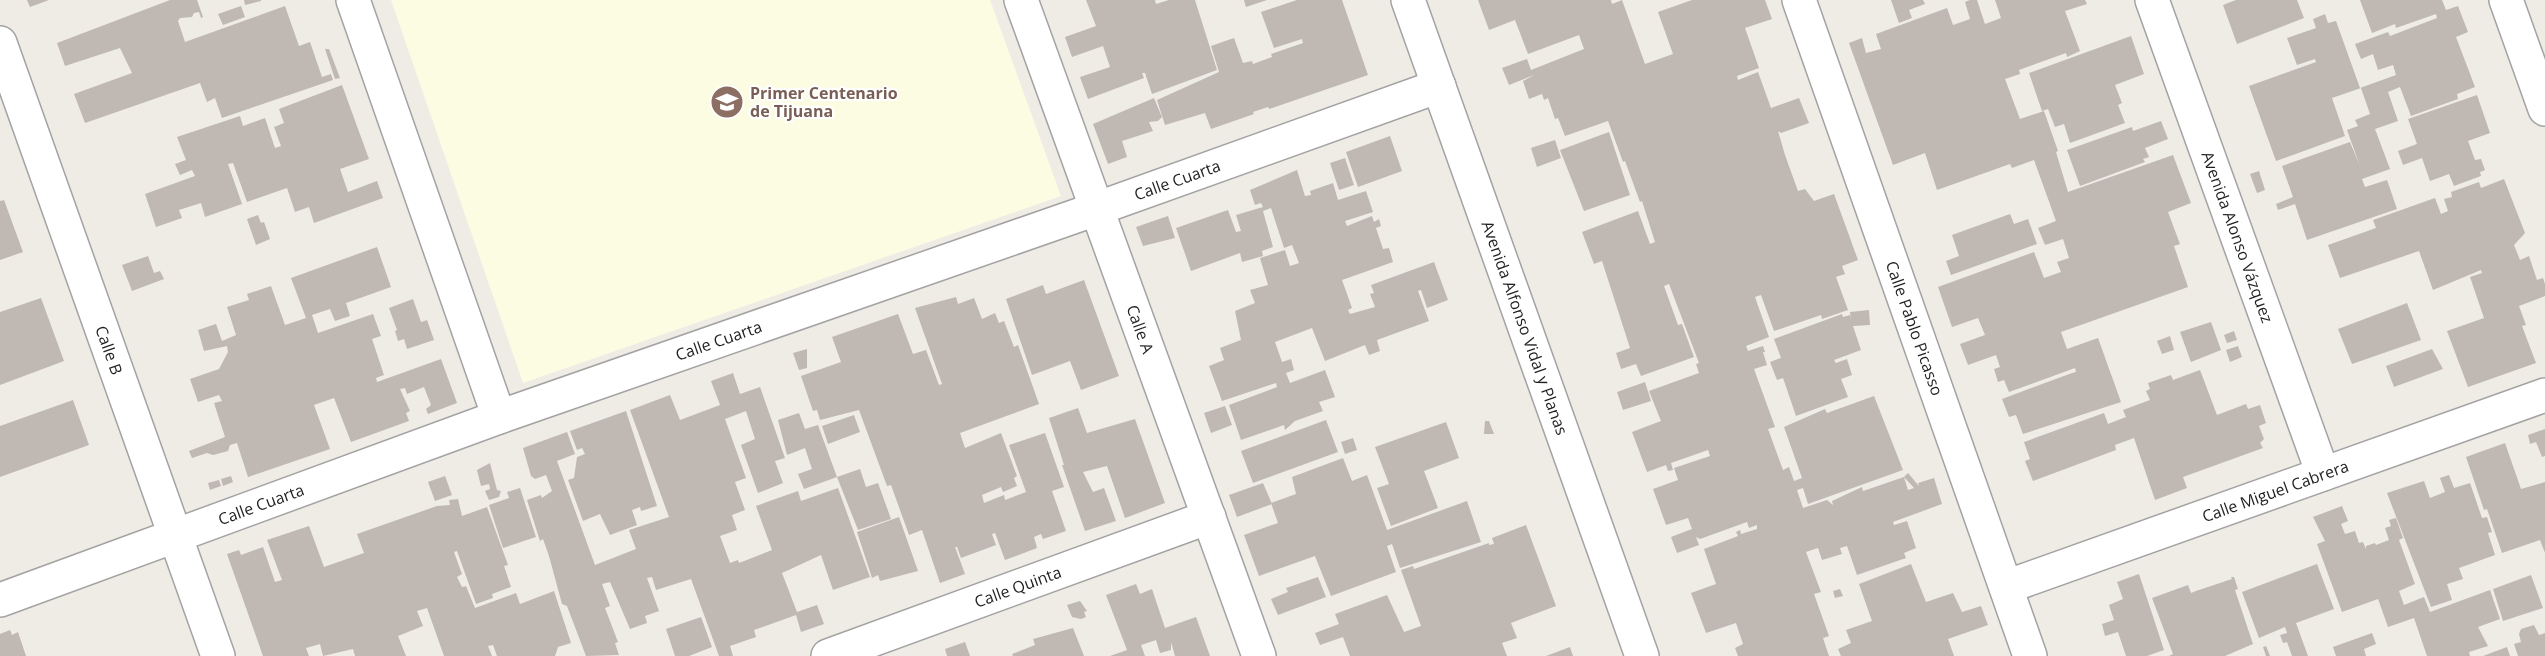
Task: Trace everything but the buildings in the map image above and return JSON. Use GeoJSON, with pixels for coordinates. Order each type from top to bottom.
{"type":"FeatureCollection","features":[{"type":"Feature","properties":{"kind":"street"},"geometry":{"type":"LineString","coordinates":[[352,0],[499,417]]}},
{"type":"Feature","properties":{"kind":"street","name":"Calle A"},"geometry":{"type":"LineString","coordinates":[[1021,0],[1259,656]]}},
{"type":"Feature","properties":{"kind":"street","name":"Avenida Alfonso Vidal y Planas"},"geometry":{"type":"LineString","coordinates":[[1408,0],[1642,656]]}},
{"type":"Feature","properties":{"kind":"street","name":"Calle Pablo Picasso"},"geometry":{"type":"LineString","coordinates":[[1799,0],[2030,656]]}},
{"type":"Feature","properties":{"kind":"street","name":"Avenida Alonso Vázquez"},"geometry":{"type":"LineString","coordinates":[[2152,0],[2323,474]]}},
{"type":"Feature","properties":{"kind":"street"},"geometry":{"type":"LineString","coordinates":[[2506,0],[2545,109]]}},
{"type":"Feature","properties":{"kind":"street","name":"Calle B"},"geometry":{"type":"LineString","coordinates":[[0,43],[218,656]]}},
{"type":"Feature","properties":{"kind":"street","name":"Calle Cuarta"},"geometry":{"type":"LineString","coordinates":[[0,600],[499,417],[1096,209],[1439,86]]}},
{"type":"Feature","properties":{"kind":"street","name":"Calle Miguel Cabrera"},"geometry":{"type":"LineString","coordinates":[[2006,587],[2545,395]]}},
{"type":"Feature","properties":{"kind":"street","name":"Calle Quinta"},"geometry":{"type":"LineString","coordinates":[[828,656],[1209,517]]}},
{"type":"Feature","properties":{"kind":"shaded area","name":"Primer Centenario de Tijuana"},"geometry":{"type":"Polygon","coordinates":[[[391,0],[990,0],[1061,196],[523,383],[391,0]]]}},
{"type":"Feature","properties":{"kind":"place","name":"Primer Centenario de Tijuana"},"geometry":{"type":"Point","coordinates":[727,102]}}]}
